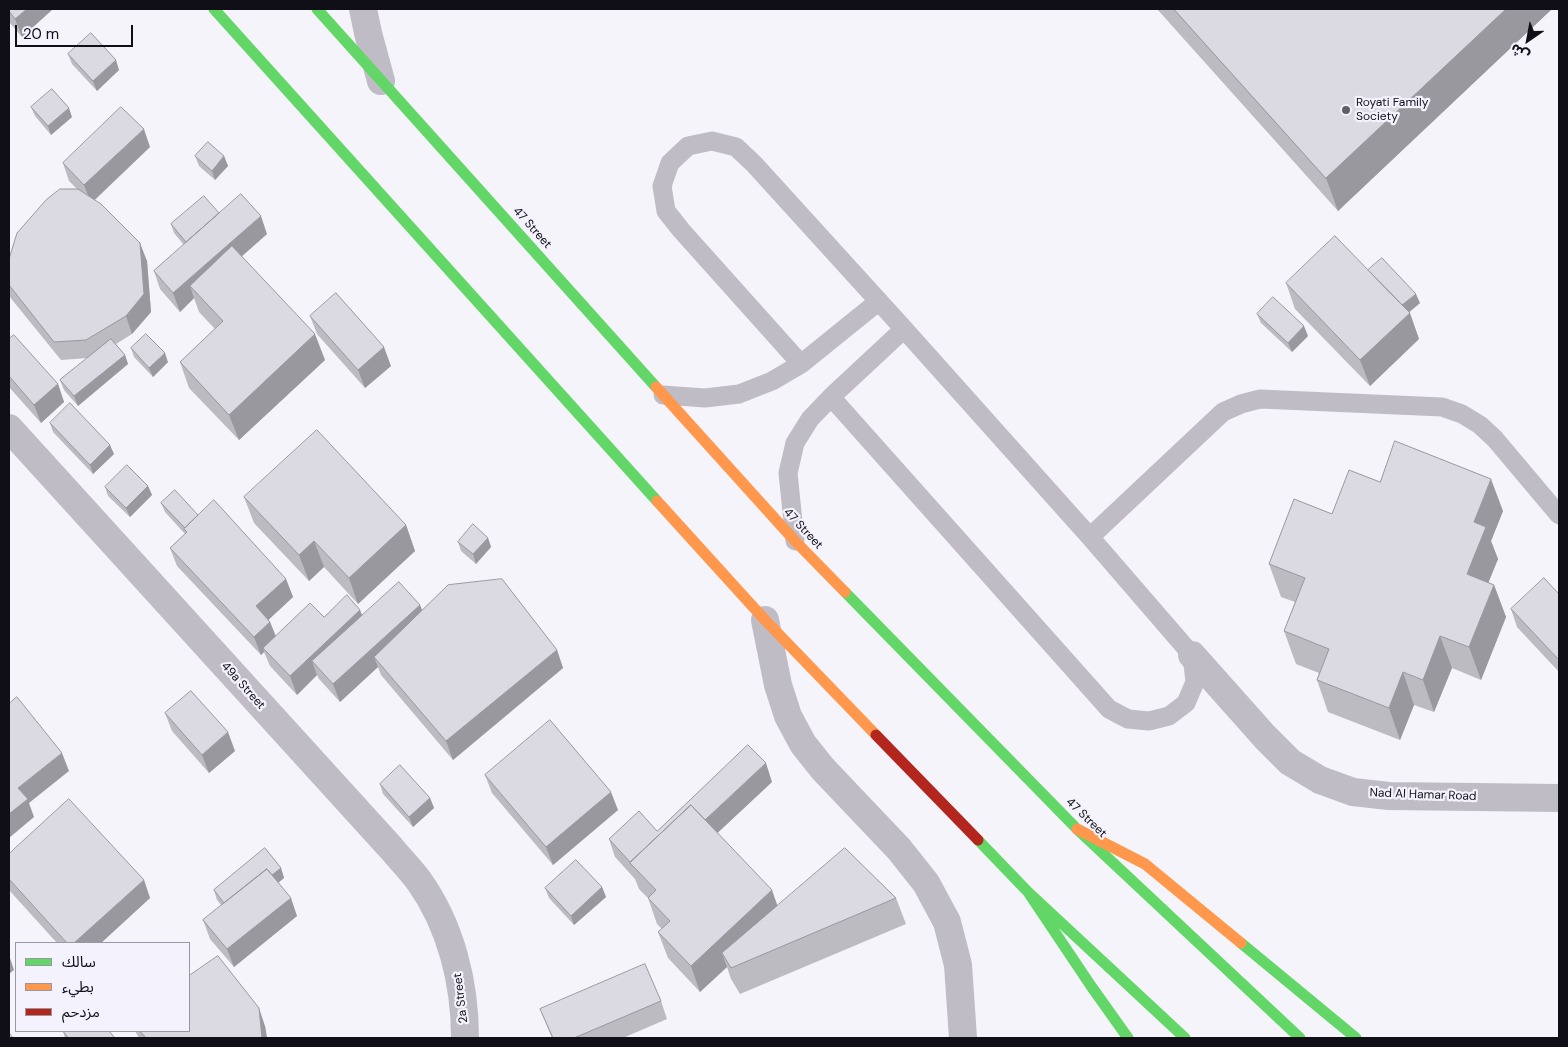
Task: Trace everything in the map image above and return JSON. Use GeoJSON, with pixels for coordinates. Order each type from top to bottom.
{"type":"FeatureCollection","features":[{"type":"Feature","properties":{"kind":"street"},"geometry":{"type":"LineString","coordinates":[[214,9],[765,620],[1028,892],[1185,1038]]}},
{"type":"Feature","properties":{"kind":"street","name":"47 Street"},"geometry":{"type":"LineString","coordinates":[[317,9],[796,542],[1077,829],[1300,1038]]}},
{"type":"Feature","properties":{"kind":"street"},"geometry":{"type":"LineString","coordinates":[[363,9],[381,81]]}},
{"type":"Feature","properties":{"kind":"street","name":"49a Street"},"geometry":{"type":"LineString","coordinates":[[9,428],[419,881],[441,918],[456,959]]}},
{"type":"Feature","properties":{"kind":"street"},"geometry":{"type":"LineString","coordinates":[[765,620],[778,685],[788,716],[803,744],[823,769],[899,849],[921,876],[946,922],[958,964],[964,1038]]}},
{"type":"Feature","properties":{"kind":"street","name":"Nad Al Hamar Road"},"geometry":{"type":"LineString","coordinates":[[1192,655],[1290,762],[1320,780],[1353,792],[1389,796],[1559,798]]}},
{"type":"Feature","properties":{"kind":"street"},"geometry":{"type":"LineString","coordinates":[[1077,829],[1145,864],[1356,1038]]}},
{"type":"Feature","properties":{"kind":"street"},"geometry":{"type":"LineString","coordinates":[[1028,892],[1090,986],[1128,1038]]}},
{"type":"Feature","properties":{"kind":"street","name":"2a Street"},"geometry":{"type":"LineString","coordinates":[[456,959],[462,994],[465,1038]]}},
{"type":"Feature","properties":{"kind":"lane"},"geometry":{"type":"LineString","coordinates":[[801,364],[666,211],[662,186],[670,163],[688,146],[712,140],[736,147],[754,164],[904,329],[1090,537],[1192,655],[1195,682],[1186,702],[1169,716],[1149,721],[1128,719],[1109,709],[831,397]]}},
{"type":"Feature","properties":{"kind":"lane"},"geometry":{"type":"LineString","coordinates":[[663,395],[705,398],[739,394],[772,380],[801,364],[878,301]]}},
{"type":"Feature","properties":{"kind":"lane"},"geometry":{"type":"LineString","coordinates":[[796,542],[788,473],[795,443],[810,418],[904,329]]}},
{"type":"Feature","properties":{"kind":"lane"},"geometry":{"type":"LineString","coordinates":[[1090,537],[1223,412],[1241,404],[1260,399],[1442,407],[1462,414],[1480,425],[1495,439],[1559,515]]}},
{"type":"Feature","properties":{"kind":"building"},"geometry":{"type":"Polygon","coordinates":[[[9,9],[27,9],[15,19],[9,9]]]}},
{"type":"Feature","properties":{"kind":"building","name":"Royati Family Society"},"geometry":{"type":"Polygon","coordinates":[[[1174,9],[1506,9],[1326,178],[1174,9]]]}},
{"type":"Feature","properties":{"kind":"building"},"geometry":{"type":"Polygon","coordinates":[[[91,33],[116,60],[93,81],[68,54],[91,33]]]}},
{"type":"Feature","properties":{"kind":"building"},"geometry":{"type":"Polygon","coordinates":[[[52,89],[69,108],[48,126],[31,107],[52,89]]]}},
{"type":"Feature","properties":{"kind":"building"},"geometry":{"type":"Polygon","coordinates":[[[121,107],[144,129],[84,185],[63,163],[121,107]]]}},
{"type":"Feature","properties":{"kind":"building"},"geometry":{"type":"Polygon","coordinates":[[[208,142],[224,156],[212,171],[195,156],[208,142]]]}},
{"type":"Feature","properties":{"kind":"building"},"geometry":{"type":"Polygon","coordinates":[[[60,189],[78,189],[101,204],[140,243],[144,294],[126,316],[86,340],[54,342],[9,285],[9,259],[17,233],[46,200],[60,189]]]}},
{"type":"Feature","properties":{"kind":"building"},"geometry":{"type":"Polygon","coordinates":[[[241,194],[261,216],[173,293],[154,271],[241,194]]]}},
{"type":"Feature","properties":{"kind":"building"},"geometry":{"type":"Polygon","coordinates":[[[204,196],[219,213],[186,242],[171,224],[204,196]]]}},
{"type":"Feature","properties":{"kind":"building"},"geometry":{"type":"Polygon","coordinates":[[[1335,236],[1410,313],[1360,360],[1286,283],[1335,236]]]}},
{"type":"Feature","properties":{"kind":"building"},"geometry":{"type":"Polygon","coordinates":[[[232,246],[315,334],[229,415],[180,362],[223,321],[190,286],[232,246]]]}},
{"type":"Feature","properties":{"kind":"building"},"geometry":{"type":"Polygon","coordinates":[[[1382,258],[1416,294],[1402,305],[1368,270],[1382,258]]]}},
{"type":"Feature","properties":{"kind":"building"},"geometry":{"type":"Polygon","coordinates":[[[336,293],[384,347],[358,370],[310,316],[336,293]]]}},
{"type":"Feature","properties":{"kind":"building"},"geometry":{"type":"Polygon","coordinates":[[[1273,297],[1304,326],[1288,343],[1257,314],[1273,297]]]}},
{"type":"Feature","properties":{"kind":"building"},"geometry":{"type":"Polygon","coordinates":[[[146,334],[165,353],[149,368],[131,348],[146,334]]]}},
{"type":"Feature","properties":{"kind":"building"},"geometry":{"type":"Polygon","coordinates":[[[14,335],[58,384],[34,405],[9,376],[9,339],[14,335]]]}},
{"type":"Feature","properties":{"kind":"building"},"geometry":{"type":"Polygon","coordinates":[[[111,339],[125,355],[74,396],[60,380],[111,339]]]}},
{"type":"Feature","properties":{"kind":"building"},"geometry":{"type":"Polygon","coordinates":[[[70,403],[110,445],[90,465],[50,423],[70,403]]]}},
{"type":"Feature","properties":{"kind":"building"},"geometry":{"type":"Polygon","coordinates":[[[317,430],[406,525],[349,578],[314,541],[299,555],[244,497],[317,430]]]}},
{"type":"Feature","properties":{"kind":"building"},"geometry":{"type":"Polygon","coordinates":[[[1395,441],[1491,479],[1474,522],[1486,527],[1467,574],[1494,585],[1469,647],[1440,636],[1423,680],[1403,672],[1389,708],[1317,680],[1329,649],[1284,631],[1305,578],[1269,564],[1294,499],[1332,514],[1349,470],[1380,482],[1395,441]]]}},
{"type":"Feature","properties":{"kind":"building"},"geometry":{"type":"Polygon","coordinates":[[[127,465],[148,486],[126,508],[105,487],[127,465]]]}},
{"type":"Feature","properties":{"kind":"building"},"geometry":{"type":"Polygon","coordinates":[[[175,490],[198,515],[185,528],[161,503],[175,490]]]}},
{"type":"Feature","properties":{"kind":"building"},"geometry":{"type":"Polygon","coordinates":[[[214,500],[286,579],[256,606],[270,622],[254,637],[170,548],[187,532],[184,529],[214,500]]]}},
{"type":"Feature","properties":{"kind":"building"},"geometry":{"type":"Polygon","coordinates":[[[473,524],[488,538],[473,554],[458,542],[473,524]]]}},
{"type":"Feature","properties":{"kind":"building"},"geometry":{"type":"Polygon","coordinates":[[[1544,578],[1559,594],[1559,660],[1511,609],[1544,578]]]}},
{"type":"Feature","properties":{"kind":"building"},"geometry":{"type":"Polygon","coordinates":[[[502,579],[557,650],[446,741],[374,657],[448,585],[502,579]]]}},
{"type":"Feature","properties":{"kind":"building"},"geometry":{"type":"Polygon","coordinates":[[[399,582],[420,605],[333,684],[312,661],[399,582]]]}},
{"type":"Feature","properties":{"kind":"building"},"geometry":{"type":"Polygon","coordinates":[[[347,595],[360,610],[290,676],[263,648],[310,603],[324,617],[347,595]]]}},
{"type":"Feature","properties":{"kind":"building"},"geometry":{"type":"Polygon","coordinates":[[[191,691],[228,732],[202,755],[165,713],[191,691]]]}},
{"type":"Feature","properties":{"kind":"building"},"geometry":{"type":"Polygon","coordinates":[[[17,697],[62,753],[18,788],[28,799],[9,814],[9,704],[17,697]]]}},
{"type":"Feature","properties":{"kind":"building"},"geometry":{"type":"Polygon","coordinates":[[[550,720],[611,792],[546,847],[485,775],[550,720]]]}},
{"type":"Feature","properties":{"kind":"building"},"geometry":{"type":"Polygon","coordinates":[[[748,745],[766,763],[705,820],[691,805],[630,862],[609,839],[639,811],[657,831],[748,745]]]}},
{"type":"Feature","properties":{"kind":"building"},"geometry":{"type":"Polygon","coordinates":[[[400,765],[430,798],[409,817],[380,784],[400,765]]]}},
{"type":"Feature","properties":{"kind":"building"},"geometry":{"type":"Polygon","coordinates":[[[69,799],[144,880],[75,942],[66,942],[9,879],[9,854],[69,799]]]}},
{"type":"Feature","properties":{"kind":"building"},"geometry":{"type":"Polygon","coordinates":[[[691,805],[772,890],[691,966],[658,932],[670,921],[648,898],[656,890],[630,863],[691,805]]]}},
{"type":"Feature","properties":{"kind":"building"},"geometry":{"type":"Polygon","coordinates":[[[265,848],[281,868],[272,875],[267,869],[224,903],[214,890],[265,848]]]}},
{"type":"Feature","properties":{"kind":"building"},"geometry":{"type":"Polygon","coordinates":[[[845,848],[896,898],[731,968],[722,953],[845,848]]]}},
{"type":"Feature","properties":{"kind":"building"},"geometry":{"type":"Polygon","coordinates":[[[576,860],[602,887],[571,916],[545,888],[576,860]]]}},
{"type":"Feature","properties":{"kind":"building"},"geometry":{"type":"Polygon","coordinates":[[[267,869],[291,898],[227,949],[203,920],[267,869]]]}},
{"type":"Feature","properties":{"kind":"building"},"geometry":{"type":"Polygon","coordinates":[[[218,956],[259,1008],[262,1038],[146,1038],[141,1032],[190,1032],[190,975],[218,956]]]}},
{"type":"Feature","properties":{"kind":"building"},"geometry":{"type":"Polygon","coordinates":[[[645,964],[661,1001],[574,1038],[553,1038],[540,1009],[645,964]]]}},
{"type":"Feature","properties":{"kind":"building"},"geometry":{"type":"Polygon","coordinates":[[[64,1032],[110,1032],[115,1038],[69,1038],[64,1032]]]}},
{"type":"Feature","properties":{"kind":"traffic: fast"},"geometry":{"type":"LineString","coordinates":[[214,9],[657,501]]}},
{"type":"Feature","properties":{"kind":"traffic: fast"},"geometry":{"type":"LineString","coordinates":[[317,9],[656,387]]}},
{"type":"Feature","properties":{"kind":"traffic: fast"},"geometry":{"type":"LineString","coordinates":[[845,592],[1077,829],[1300,1038]]}},
{"type":"Feature","properties":{"kind":"traffic: fast"},"geometry":{"type":"LineString","coordinates":[[978,840],[1028,892],[1185,1038]]}},
{"type":"Feature","properties":{"kind":"traffic: fast"},"geometry":{"type":"LineString","coordinates":[[1028,892],[1128,1038]]}},
{"type":"Feature","properties":{"kind":"traffic: fast"},"geometry":{"type":"LineString","coordinates":[[1241,943],[1356,1038]]}},
{"type":"Feature","properties":{"kind":"traffic: slow"},"geometry":{"type":"LineString","coordinates":[[656,387],[795,541],[845,592]]}},
{"type":"Feature","properties":{"kind":"traffic: slow"},"geometry":{"type":"LineString","coordinates":[[657,501],[765,620],[876,735]]}},
{"type":"Feature","properties":{"kind":"traffic: slow"},"geometry":{"type":"LineString","coordinates":[[1077,829],[1145,864],[1241,943]]}},
{"type":"Feature","properties":{"kind":"traffic: jam"},"geometry":{"type":"LineString","coordinates":[[876,735],[978,840]]}},
{"type":"Feature","properties":{"kind":"place","name":"Royati Family Society"},"geometry":{"type":"Point","coordinates":[1346,110]}}]}
